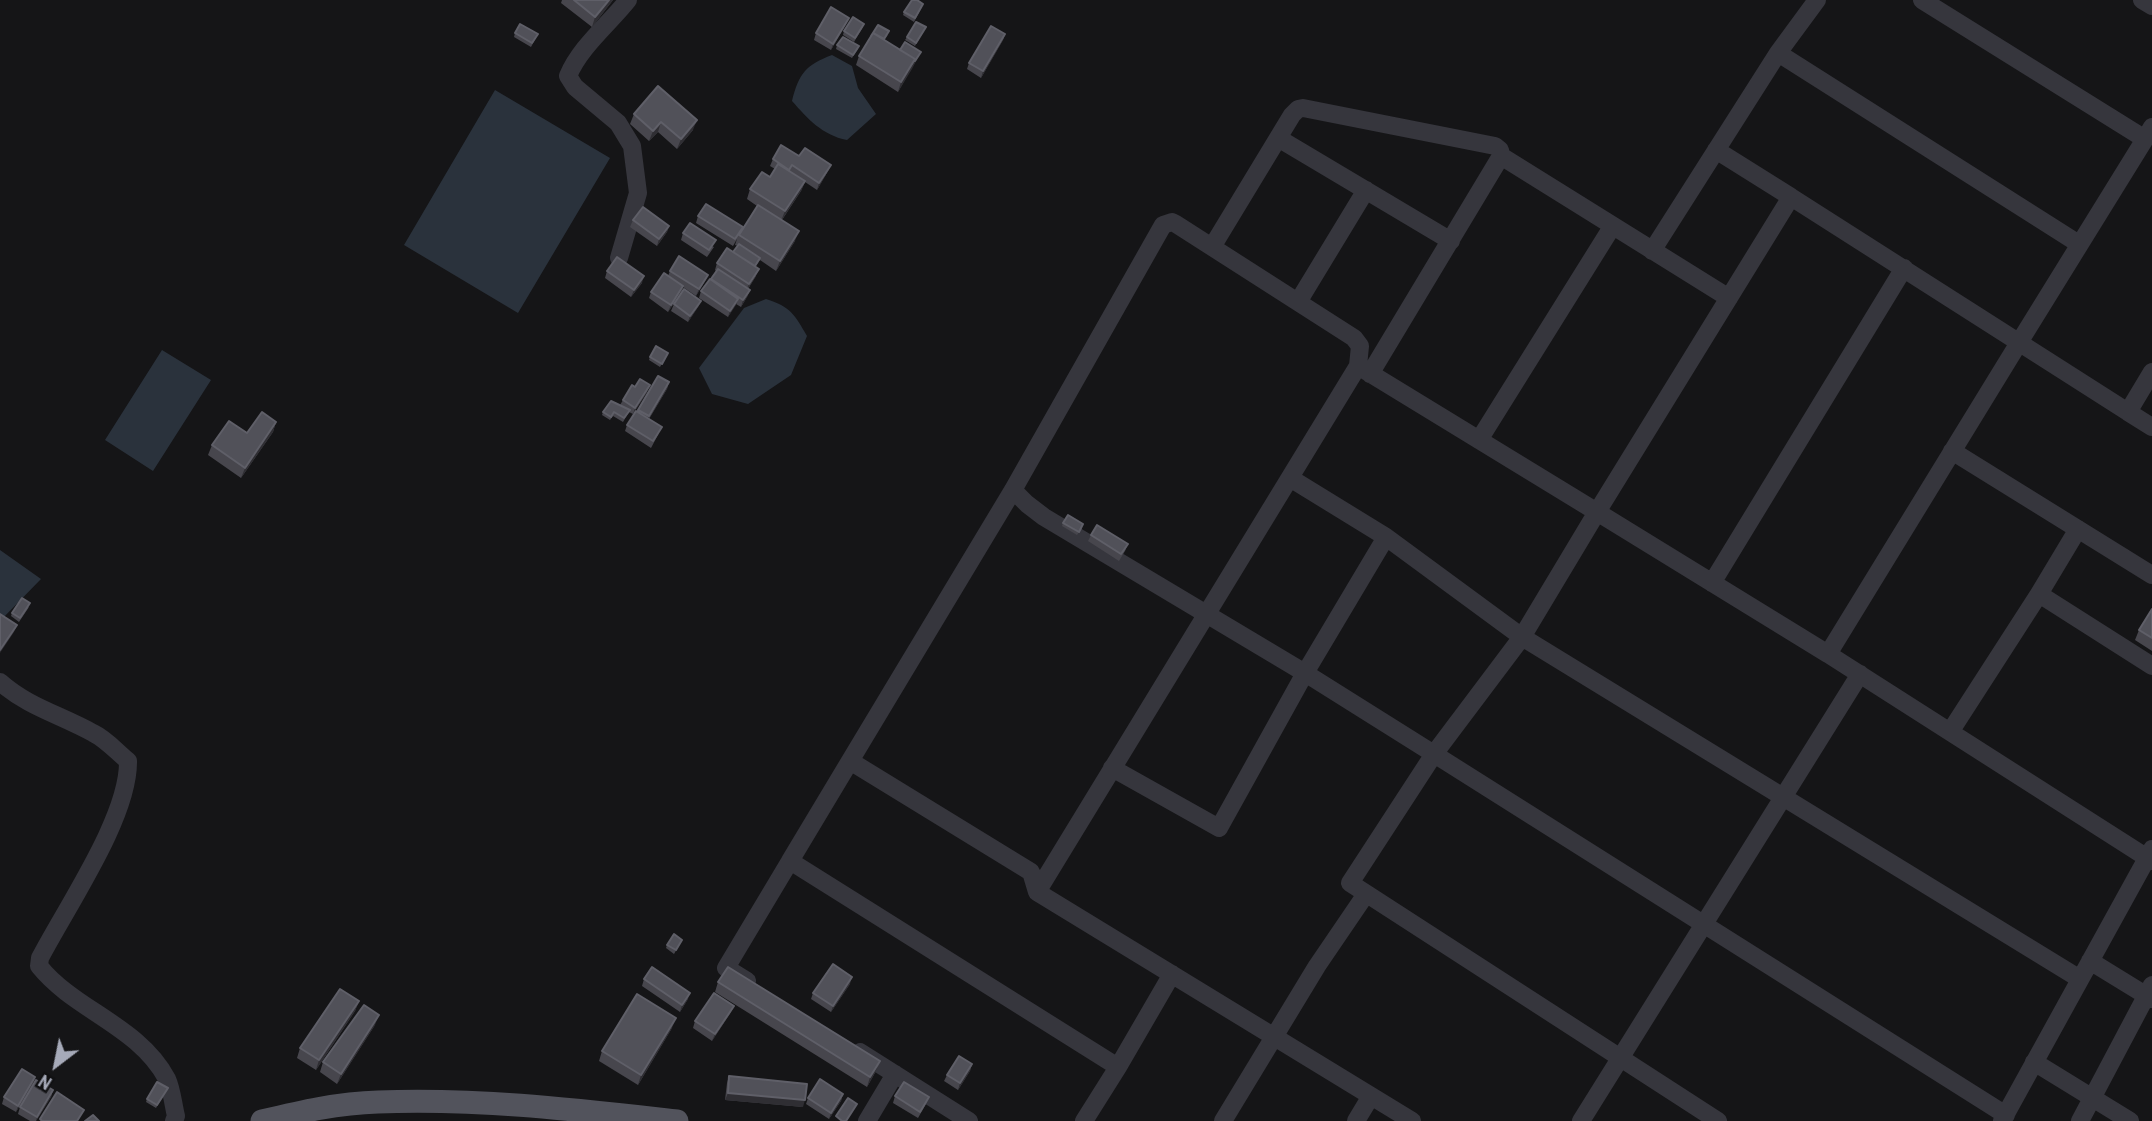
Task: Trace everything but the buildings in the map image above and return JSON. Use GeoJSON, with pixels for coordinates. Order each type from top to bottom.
{"type":"FeatureCollection","features":[{"type":"Feature","properties":{"kind":"main road"},"geometry":{"type":"LineString","coordinates":[[262,1121],[321,1108],[377,1102],[565,1108],[677,1121]]}},
{"type":"Feature","properties":{"kind":"street"},"geometry":{"type":"LineString","coordinates":[[620,258],[638,193],[632,146],[618,122],[575,87],[568,76],[596,35],[628,0]]}},
{"type":"Feature","properties":{"kind":"street"},"geometry":{"type":"LineString","coordinates":[[1652,251],[1778,53],[1817,0]]}},
{"type":"Feature","properties":{"kind":"street"},"geometry":{"type":"LineString","coordinates":[[1828,654],[2148,133],[1922,0]]}},
{"type":"Feature","properties":{"kind":"street"},"geometry":{"type":"LineString","coordinates":[[2142,0],[2152,6]]}},
{"type":"Feature","properties":{"kind":"street"},"geometry":{"type":"LineString","coordinates":[[1778,53],[2079,244]]}},
{"type":"Feature","properties":{"kind":"street"},"geometry":{"type":"LineString","coordinates":[[1037,892],[1290,478],[1451,241],[1501,156],[1500,150],[1495,146],[1298,109],[1212,247]]}},
{"type":"Feature","properties":{"kind":"street"},"geometry":{"type":"LineString","coordinates":[[1278,138],[1451,241]]}},
{"type":"Feature","properties":{"kind":"street"},"geometry":{"type":"LineString","coordinates":[[1716,150],[2152,427]]}},
{"type":"Feature","properties":{"kind":"street"},"geometry":{"type":"LineString","coordinates":[[1501,156],[1729,298]]}},
{"type":"Feature","properties":{"kind":"street"},"geometry":{"type":"LineString","coordinates":[[1298,302],[1366,190]]}},
{"type":"Feature","properties":{"kind":"street"},"geometry":{"type":"LineString","coordinates":[[1718,1121],[1350,883],[1434,754],[1522,637],[1791,197]]}},
{"type":"Feature","properties":{"kind":"street"},"geometry":{"type":"LineString","coordinates":[[760,989],[726,968],[1013,489],[1163,225],[1176,224],[1354,338],[1360,346],[1364,370],[1828,654],[2150,856],[2004,1118],[1705,925],[1305,673],[1044,517],[1013,489]]}},
{"type":"Feature","properties":{"kind":"street"},"geometry":{"type":"LineString","coordinates":[[1479,440],[1612,227]]}},
{"type":"Feature","properties":{"kind":"street"},"geometry":{"type":"LineString","coordinates":[[1712,583],[1904,268]]}},
{"type":"Feature","properties":{"kind":"street"},"geometry":{"type":"LineString","coordinates":[[2128,412],[2152,372]]}},
{"type":"Feature","properties":{"kind":"street"},"geometry":{"type":"LineString","coordinates":[[1952,452],[2152,575]]}},
{"type":"Feature","properties":{"kind":"street"},"geometry":{"type":"LineString","coordinates":[[1290,478],[1385,537],[1522,637],[2080,979]]}},
{"type":"Feature","properties":{"kind":"street"},"geometry":{"type":"LineString","coordinates":[[1950,732],[2078,529]]}},
{"type":"Feature","properties":{"kind":"street"},"geometry":{"type":"LineString","coordinates":[[1112,768],[1219,828],[1305,673],[1385,537]]}},
{"type":"Feature","properties":{"kind":"street"},"geometry":{"type":"LineString","coordinates":[[2039,594],[2152,666]]}},
{"type":"Feature","properties":{"kind":"street"},"geometry":{"type":"LineString","coordinates":[[1581,1121],[1860,674]]}},
{"type":"Feature","properties":{"kind":"street"},"geometry":{"type":"LineString","coordinates":[[0,682],[13,694],[34,706],[96,734],[128,761],[128,775],[119,808],[40,958],[39,966],[62,988],[111,1022],[148,1053],[167,1080],[176,1116],[174,1121]]}},
{"type":"Feature","properties":{"kind":"street"},"geometry":{"type":"LineString","coordinates":[[850,761],[1031,872],[1037,892],[1412,1121]]}},
{"type":"Feature","properties":{"kind":"street"},"geometry":{"type":"LineString","coordinates":[[790,861],[1118,1067]]}},
{"type":"Feature","properties":{"kind":"street"},"geometry":{"type":"LineString","coordinates":[[1223,1121],[1317,966],[1366,894]]}},
{"type":"Feature","properties":{"kind":"street"},"geometry":{"type":"LineString","coordinates":[[2080,1121],[2150,993],[2090,961]]}},
{"type":"Feature","properties":{"kind":"street"},"geometry":{"type":"LineString","coordinates":[[1084,1121],[1172,974]]}},
{"type":"Feature","properties":{"kind":"street"},"geometry":{"type":"LineString","coordinates":[[850,1046],[969,1121]]}},
{"type":"Feature","properties":{"kind":"street"},"geometry":{"type":"LineString","coordinates":[[2034,1062],[2130,1121]]}},
{"type":"Feature","properties":{"kind":"street"},"geometry":{"type":"LineString","coordinates":[[867,1121],[895,1074]]}},
{"type":"Feature","properties":{"kind":"street"},"geometry":{"type":"LineString","coordinates":[[1356,1121],[1371,1096]]}},
{"type":"Feature","properties":{"kind":"shaded area"},"geometry":{"type":"Polygon","coordinates":[[[832,55],[852,66],[858,88],[876,114],[847,140],[823,130],[792,101],[805,71],[816,62],[832,55]]]}},
{"type":"Feature","properties":{"kind":"shaded area"},"geometry":{"type":"Polygon","coordinates":[[[495,90],[610,158],[518,313],[404,245],[495,90]]]}},
{"type":"Feature","properties":{"kind":"shaded area"},"geometry":{"type":"Polygon","coordinates":[[[766,299],[791,312],[807,336],[791,375],[748,404],[712,394],[699,368],[744,308],[766,299]]]}},
{"type":"Feature","properties":{"kind":"shaded area"},"geometry":{"type":"Polygon","coordinates":[[[162,350],[211,380],[153,471],[105,440],[162,350]]]}},
{"type":"Feature","properties":{"kind":"shaded area"},"geometry":{"type":"Polygon","coordinates":[[[0,550],[41,579],[1,620],[0,619],[0,550]]]}}]}
